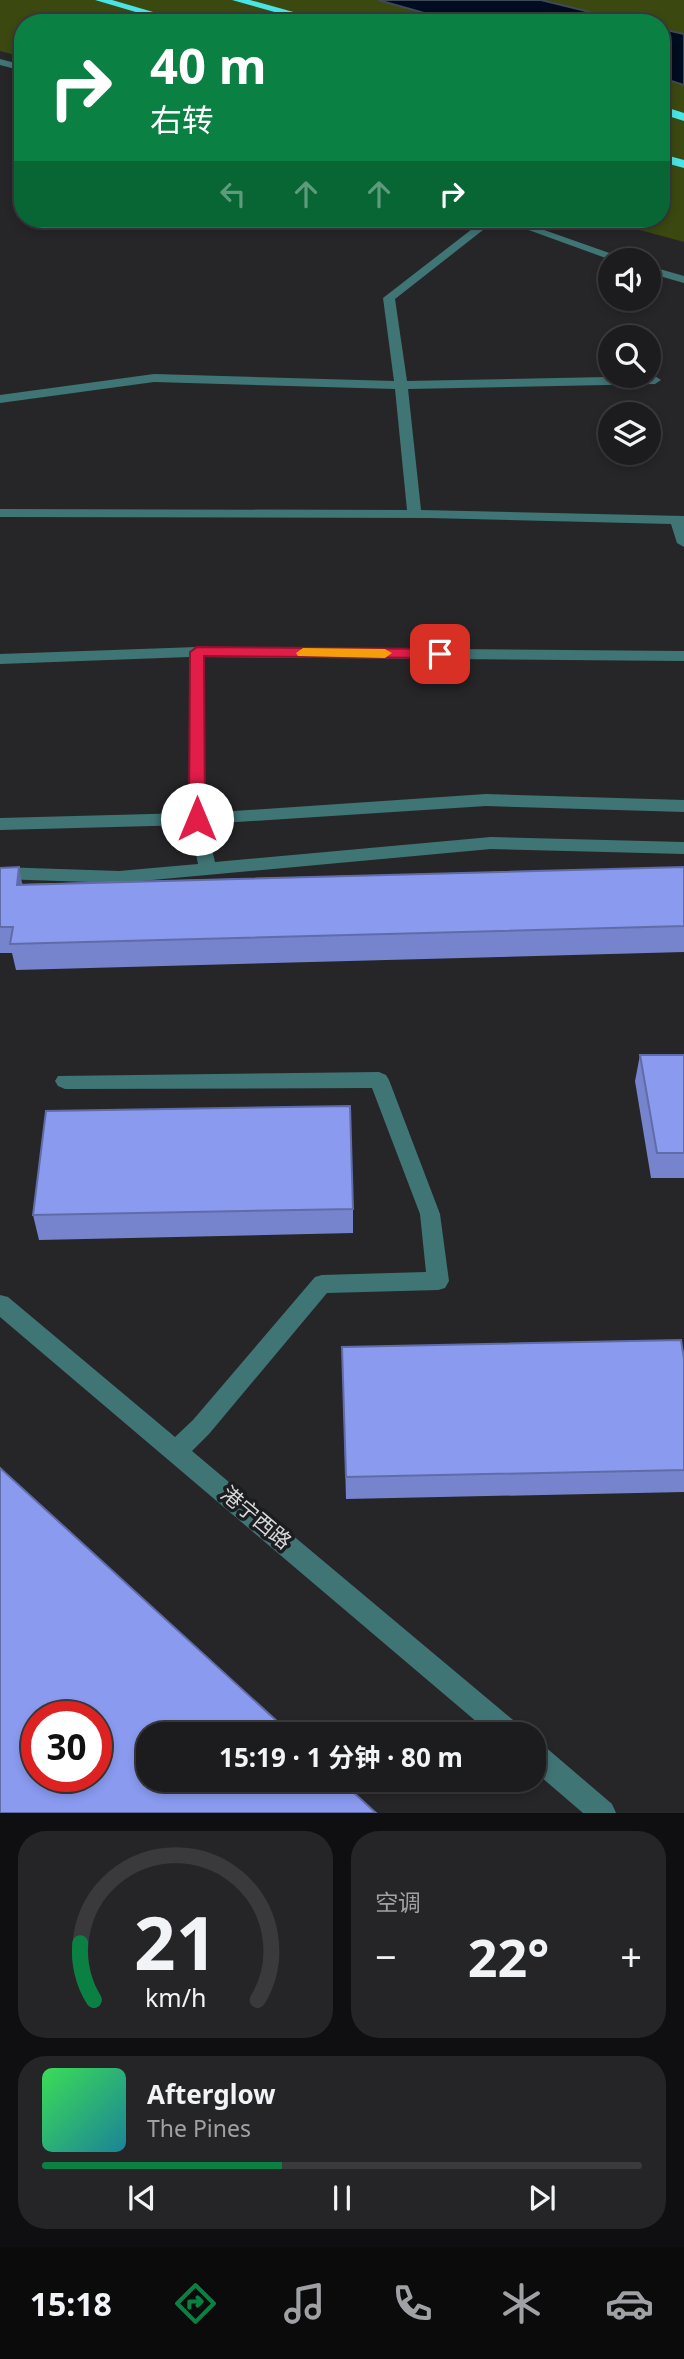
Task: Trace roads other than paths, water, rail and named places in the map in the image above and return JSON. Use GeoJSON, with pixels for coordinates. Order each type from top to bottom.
{"type":"FeatureCollection","features":[{"type":"Feature","properties":{"kind":"highway"},"geometry":{"type":"LineString","coordinates":[[100,0],[152,14]]}},
{"type":"Feature","properties":{"kind":"highway"},"geometry":{"type":"LineString","coordinates":[[237,0],[292,14]]}},
{"type":"Feature","properties":{"kind":"street"},"geometry":{"type":"LineString","coordinates":[[414,513],[389,298],[480,228]]}},
{"type":"Feature","properties":{"kind":"street"},"geometry":{"type":"LineString","coordinates":[[529,228],[598,251]]}},
{"type":"Feature","properties":{"kind":"street"},"geometry":{"type":"LineString","coordinates":[[661,273],[684,281]]}},
{"type":"Feature","properties":{"kind":"street"},"geometry":{"type":"LineString","coordinates":[[0,399],[154,378],[401,385],[598,381]]}},
{"type":"Feature","properties":{"kind":"street"},"geometry":{"type":"LineString","coordinates":[[0,513],[414,513],[681,520],[684,543]]}},
{"type":"Feature","properties":{"kind":"street"},"geometry":{"type":"LineString","coordinates":[[0,659],[197,652],[684,656]]}},
{"type":"Feature","properties":{"kind":"street"},"geometry":{"type":"LineString","coordinates":[[197,652],[197,819],[208,869]]}},
{"type":"Feature","properties":{"kind":"street"},"geometry":{"type":"LineString","coordinates":[[0,824],[197,819],[486,800],[684,806]]}},
{"type":"Feature","properties":{"kind":"street"},"geometry":{"type":"LineString","coordinates":[[0,873],[119,877],[491,843],[684,848]]}},
{"type":"Feature","properties":{"kind":"street"},"geometry":{"type":"LineString","coordinates":[[65,1081],[379,1080],[430,1214],[438,1281],[322,1284],[201,1427],[176,1451]]}},
{"type":"Feature","properties":{"kind":"street","name":"港宁西路"},"geometry":{"type":"LineString","coordinates":[[0,1304],[496,1722]]}},
{"type":"Feature","properties":{"kind":"street"},"geometry":{"type":"LineString","coordinates":[[546,1764],[603,1813]]}},
{"type":"Feature","properties":{"kind":"water"},"geometry":{"type":"Polygon","coordinates":[[[378,0],[541,0],[598,14],[428,14],[378,0]]]}},
{"type":"Feature","properties":{"kind":"water"},"geometry":{"type":"Polygon","coordinates":[[[670,31],[684,34],[684,85],[670,81],[670,31]]]}}]}
